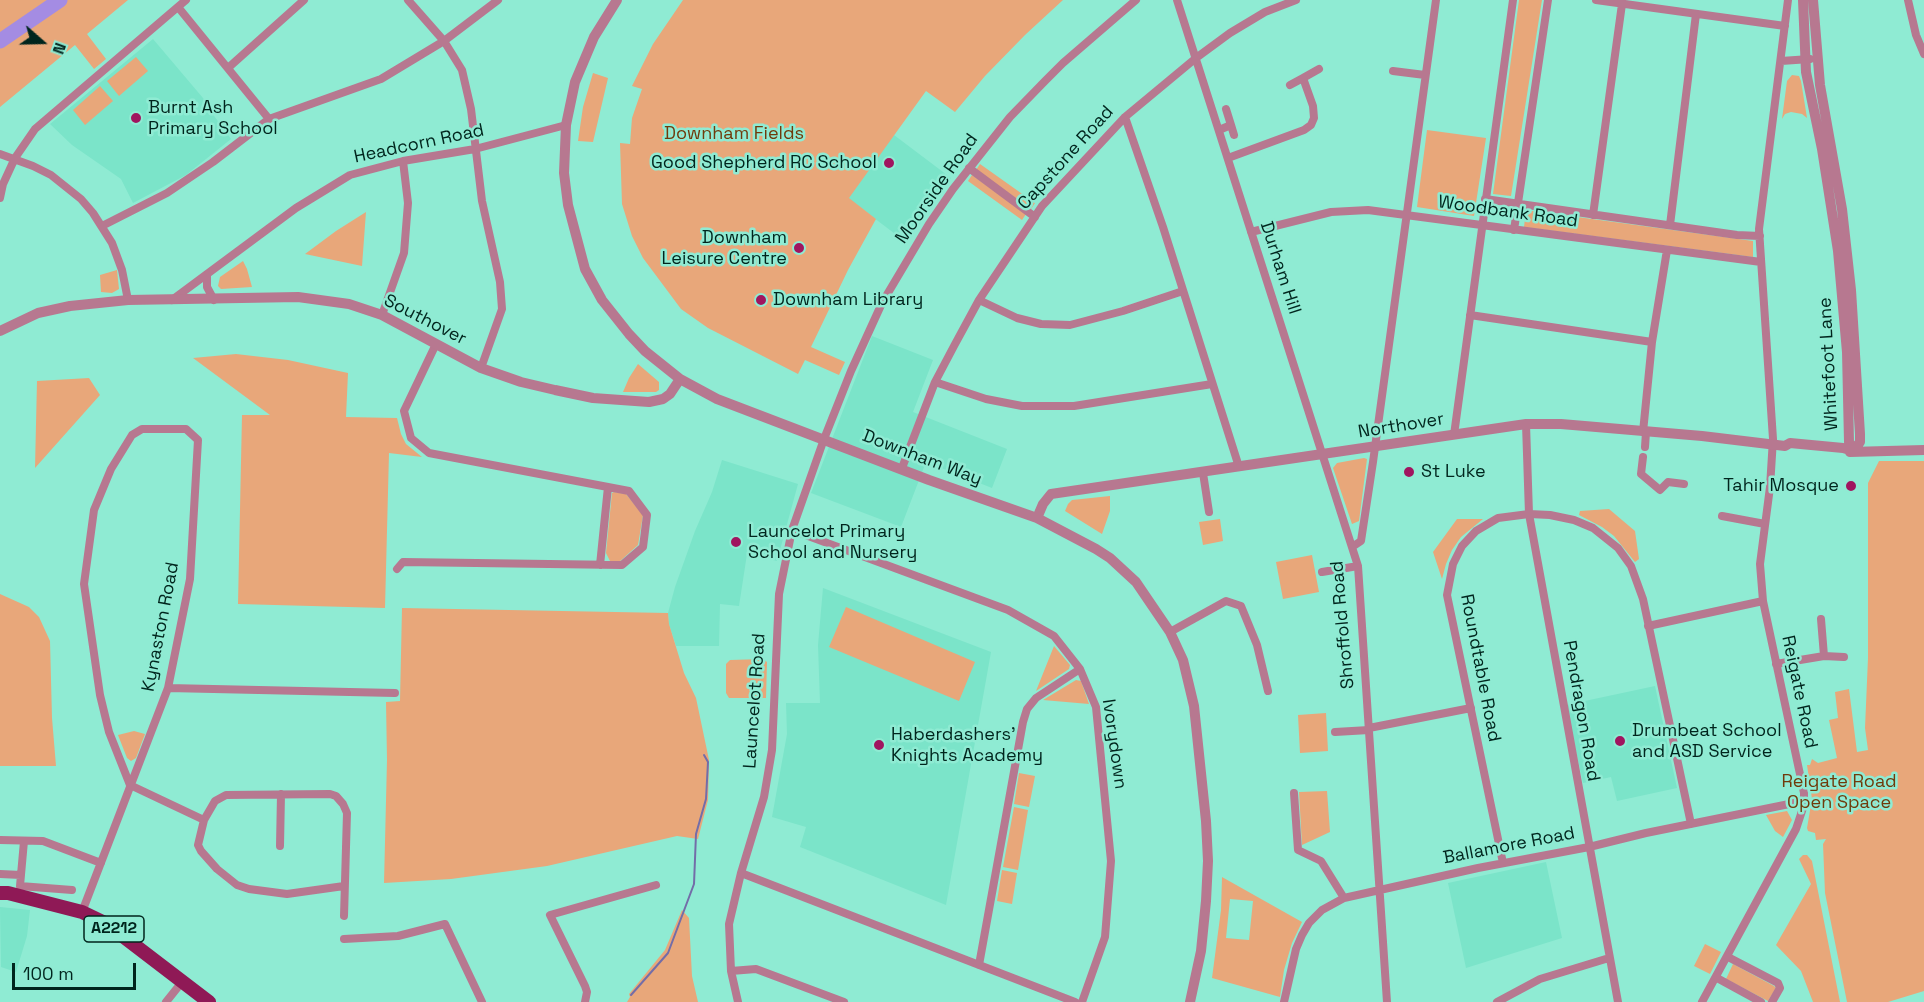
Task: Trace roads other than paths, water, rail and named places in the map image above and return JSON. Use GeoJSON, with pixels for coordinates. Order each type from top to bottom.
{"type":"FeatureCollection","features":[{"type":"Feature","properties":{"kind":"main road","name":"A2212"},"geometry":{"type":"LineString","coordinates":[[0,893],[8,893],[82,912],[107,924],[209,1002]]}},
{"type":"Feature","properties":{"kind":"street"},"geometry":{"type":"LineString","coordinates":[[0,198],[3,184],[26,139],[45,119],[186,0]]}},
{"type":"Feature","properties":{"kind":"street"},"geometry":{"type":"LineString","coordinates":[[228,68],[304,0]]}},
{"type":"Feature","properties":{"kind":"street"},"geometry":{"type":"LineString","coordinates":[[408,0],[444,41],[462,70],[471,109],[482,201],[500,282],[502,309],[481,368]]}},
{"type":"Feature","properties":{"kind":"street"},"geometry":{"type":"LineString","coordinates":[[102,226],[167,193],[213,162],[269,119],[381,79],[444,41],[498,0]]}},
{"type":"Feature","properties":{"kind":"street","name":"Downham Way"},"geometry":{"type":"LineString","coordinates":[[617,0],[594,37],[575,82],[566,125],[565,187],[585,269],[602,300],[628,334],[680,379],[717,399],[1036,518],[1096,549],[1124,570],[1149,600],[1170,632],[1183,660],[1194,706],[1206,820],[1208,861],[1206,901],[1201,951],[1190,1002]]}},
{"type":"Feature","properties":{"kind":"street","name":"Moorside Road"},"geometry":{"type":"LineString","coordinates":[[824,439],[851,371],[882,303],[929,224],[969,168],[1010,117],[1063,63],[1136,0]]}},
{"type":"Feature","properties":{"kind":"street","name":"Durham Hill"},"geometry":{"type":"LineString","coordinates":[[1177,0],[1352,547]]}},
{"type":"Feature","properties":{"kind":"street","name":"Capstone Road"},"geometry":{"type":"LineString","coordinates":[[902,468],[935,382],[979,300],[1035,216],[1125,117],[1196,58],[1230,33],[1265,12],[1296,0]]}},
{"type":"Feature","properties":{"kind":"street","name":"Shroffold Road"},"geometry":{"type":"LineString","coordinates":[[1387,1002],[1358,566],[1352,547],[1361,541],[1436,0]]}},
{"type":"Feature","properties":{"kind":"street"},"geometry":{"type":"LineString","coordinates":[[1454,435],[1513,0]]}},
{"type":"Feature","properties":{"kind":"street"},"geometry":{"type":"LineString","coordinates":[[1514,230],[1548,0]]}},
{"type":"Feature","properties":{"kind":"street"},"geometry":{"type":"LineString","coordinates":[[1596,0],[1785,26]]}},
{"type":"Feature","properties":{"kind":"street","name":"Reigate Road"},"geometry":{"type":"LineString","coordinates":[[1702,1002],[1796,829],[1804,801],[1763,601],[1760,564],[1773,445],[1760,236],[1762,199],[1788,0]]}},
{"type":"Feature","properties":{"kind":"street","name":"Whitefoot Lane"},"geometry":{"type":"LineString","coordinates":[[1803,0],[1811,59],[1842,209],[1851,290],[1860,434],[1860,442],[1853,452]]}},
{"type":"Feature","properties":{"kind":"street","name":"Whitefoot Lane"},"geometry":{"type":"LineString","coordinates":[[1811,59],[1813,0]]}},
{"type":"Feature","properties":{"kind":"street"},"geometry":{"type":"LineString","coordinates":[[1908,0],[1916,35],[1924,54]]}},
{"type":"Feature","properties":{"kind":"street"},"geometry":{"type":"LineString","coordinates":[[1593,215],[1622,4]]}},
{"type":"Feature","properties":{"kind":"street"},"geometry":{"type":"LineString","coordinates":[[178,7],[269,119]]}},
{"type":"Feature","properties":{"kind":"street"},"geometry":{"type":"LineString","coordinates":[[1670,225],[1696,14]]}},
{"type":"Feature","properties":{"kind":"street"},"geometry":{"type":"LineString","coordinates":[[1780,61],[1811,59]]}},
{"type":"Feature","properties":{"kind":"street"},"geometry":{"type":"LineString","coordinates":[[1290,85],[1319,69]]}},
{"type":"Feature","properties":{"kind":"street"},"geometry":{"type":"LineString","coordinates":[[1394,71],[1425,75]]}},
{"type":"Feature","properties":{"kind":"street"},"geometry":{"type":"LineString","coordinates":[[1228,158],[1304,130],[1311,125],[1314,118],[1313,106],[1303,78]]}},
{"type":"Feature","properties":{"kind":"street"},"geometry":{"type":"LineString","coordinates":[[1226,109],[1234,135]]}},
{"type":"Feature","properties":{"kind":"street"},"geometry":{"type":"LineString","coordinates":[[1125,117],[1239,467]]}},
{"type":"Feature","properties":{"kind":"street","name":"Headcorn Road"},"geometry":{"type":"LineString","coordinates":[[171,301],[296,207],[350,175],[403,161],[475,149],[566,125]]}},
{"type":"Feature","properties":{"kind":"street"},"geometry":{"type":"LineString","coordinates":[[1219,130],[1231,125]]}},
{"type":"Feature","properties":{"kind":"street"},"geometry":{"type":"LineString","coordinates":[[0,154],[33,166],[62,182],[81,199],[112,243],[122,270],[128,300]]}},
{"type":"Feature","properties":{"kind":"street"},"geometry":{"type":"LineString","coordinates":[[382,315],[404,254],[408,203],[403,161]]}},
{"type":"Feature","properties":{"kind":"street"},"geometry":{"type":"LineString","coordinates":[[969,168],[1035,216]]}},
{"type":"Feature","properties":{"kind":"street","name":"Woodbank Road"},"geometry":{"type":"LineString","coordinates":[[1485,199],[1760,236]]}},
{"type":"Feature","properties":{"kind":"street","name":"Woodbank Road"},"geometry":{"type":"LineString","coordinates":[[1251,232],[1331,212],[1368,210],[1761,262]]}},
{"type":"Feature","properties":{"kind":"street"},"geometry":{"type":"LineString","coordinates":[[1645,447],[1652,342],[1667,250]]}},
{"type":"Feature","properties":{"kind":"street"},"geometry":{"type":"LineString","coordinates":[[207,275],[207,287],[214,300]]}},
{"type":"Feature","properties":{"kind":"street"},"geometry":{"type":"LineString","coordinates":[[979,300],[1017,318],[1041,324],[1070,325],[1123,311],[1183,291]]}},
{"type":"Feature","properties":{"kind":"street","name":"Southover"},"geometry":{"type":"LineString","coordinates":[[0,331],[38,313],[70,306],[128,300],[298,297],[349,304],[382,315],[481,368],[521,382],[555,390],[620,401],[650,402],[663,399],[670,394],[680,379]]}},
{"type":"Feature","properties":{"kind":"street"},"geometry":{"type":"LineString","coordinates":[[1470,315],[1652,342]]}},
{"type":"Feature","properties":{"kind":"street"},"geometry":{"type":"LineString","coordinates":[[397,569],[403,562],[622,565],[643,547],[647,514],[628,491],[429,453],[411,438],[404,411],[436,344]]}},
{"type":"Feature","properties":{"kind":"street"},"geometry":{"type":"LineString","coordinates":[[935,382],[986,399],[1022,406],[1074,406],[1212,384]]}},
{"type":"Feature","properties":{"kind":"street","name":"Northover"},"geometry":{"type":"LineString","coordinates":[[1036,518],[1042,504],[1051,494],[1526,424],[1561,424],[1702,436],[1836,454],[1924,450]]}},
{"type":"Feature","properties":{"kind":"street","name":"Pendragon Road"},"geometry":{"type":"LineString","coordinates":[[1526,424],[1528,514],[1618,1002]]}},
{"type":"Feature","properties":{"kind":"street","name":"Kynaston Road"},"geometry":{"type":"LineString","coordinates":[[82,912],[168,688],[190,579],[198,440],[186,429],[141,429],[132,435],[111,469],[94,510],[84,584],[100,695],[109,732],[130,785]]}},
{"type":"Feature","properties":{"kind":"street","name":"Launcelot Road"},"geometry":{"type":"LineString","coordinates":[[738,1002],[731,971],[729,924],[741,873],[764,797],[772,750],[779,594],[792,530],[824,439]]}},
{"type":"Feature","properties":{"kind":"street"},"geometry":{"type":"LineString","coordinates":[[1643,457],[1641,474],[1660,490],[1668,482],[1684,484]]}},
{"type":"Feature","properties":{"kind":"street"},"geometry":{"type":"LineString","coordinates":[[1203,473],[1209,512]]}},
{"type":"Feature","properties":{"kind":"street"},"geometry":{"type":"LineString","coordinates":[[600,565],[608,487]]}},
{"type":"Feature","properties":{"kind":"street","name":"Roundtable Road"},"geometry":{"type":"LineString","coordinates":[[1503,863],[1447,595],[1453,564],[1462,546],[1476,531],[1498,518],[1550,514],[1574,520],[1593,528],[1618,548],[1631,566],[1643,599],[1690,824]]}},
{"type":"Feature","properties":{"kind":"street"},"geometry":{"type":"LineString","coordinates":[[1722,516],[1765,524]]}},
{"type":"Feature","properties":{"kind":"street","name":"Ivorydown"},"geometry":{"type":"LineString","coordinates":[[792,530],[1008,610],[1054,636],[1080,669],[1096,707],[1111,861],[1105,937],[1082,1002]]}},
{"type":"Feature","properties":{"kind":"street"},"geometry":{"type":"LineString","coordinates":[[1322,572],[1358,566]]}},
{"type":"Feature","properties":{"kind":"street"},"geometry":{"type":"LineString","coordinates":[[1170,632],[1226,601],[1241,606],[1257,645],[1268,691]]}},
{"type":"Feature","properties":{"kind":"street"},"geometry":{"type":"LineString","coordinates":[[1648,626],[1763,601]]}},
{"type":"Feature","properties":{"kind":"street"},"geometry":{"type":"LineString","coordinates":[[1821,619],[1824,656]]}},
{"type":"Feature","properties":{"kind":"street"},"geometry":{"type":"LineString","coordinates":[[1776,664],[1824,656],[1844,657]]}},
{"type":"Feature","properties":{"kind":"street"},"geometry":{"type":"LineString","coordinates":[[980,965],[1027,709],[1036,698],[1080,669]]}},
{"type":"Feature","properties":{"kind":"street"},"geometry":{"type":"LineString","coordinates":[[168,688],[395,693]]}},
{"type":"Feature","properties":{"kind":"street"},"geometry":{"type":"LineString","coordinates":[[1335,732],[1369,729],[1470,708]]}},
{"type":"Feature","properties":{"kind":"street"},"geometry":{"type":"LineString","coordinates":[[130,785],[204,820]]}},
{"type":"Feature","properties":{"kind":"street"},"geometry":{"type":"LineString","coordinates":[[1294,793],[1298,850],[1321,861],[1344,898]]}},
{"type":"Feature","properties":{"kind":"street"},"geometry":{"type":"LineString","coordinates":[[280,794],[280,846]]}},
{"type":"Feature","properties":{"kind":"street"},"geometry":{"type":"LineString","coordinates":[[344,886],[286,894],[237,885],[217,869],[201,851],[198,845],[204,820],[215,801],[226,795],[330,794],[336,796],[347,813],[344,916]]}},
{"type":"Feature","properties":{"kind":"street","name":"Ballamore Road"},"geometry":{"type":"LineString","coordinates":[[1284,1002],[1293,959],[1309,922],[1322,910],[1344,898],[1804,801]]}},
{"type":"Feature","properties":{"kind":"street"},"geometry":{"type":"LineString","coordinates":[[0,840],[43,841],[101,863]]}},
{"type":"Feature","properties":{"kind":"street"},"geometry":{"type":"LineString","coordinates":[[24,841],[21,886],[72,890]]}},
{"type":"Feature","properties":{"kind":"street"},"geometry":{"type":"LineString","coordinates":[[741,873],[1075,1002]]}},
{"type":"Feature","properties":{"kind":"street"},"geometry":{"type":"LineString","coordinates":[[0,874],[21,875]]}},
{"type":"Feature","properties":{"kind":"street"},"geometry":{"type":"LineString","coordinates":[[585,1002],[587,992],[585,987],[550,915],[656,885]]}},
{"type":"Feature","properties":{"kind":"street"},"geometry":{"type":"LineString","coordinates":[[344,939],[398,936],[445,924],[482,1002]]}},
{"type":"Feature","properties":{"kind":"street"},"geometry":{"type":"LineString","coordinates":[[1728,957],[1779,984],[1779,989],[1772,1002]]}},
{"type":"Feature","properties":{"kind":"street"},"geometry":{"type":"LineString","coordinates":[[1497,1002],[1540,979],[1609,958]]}},
{"type":"Feature","properties":{"kind":"street"},"geometry":{"type":"LineString","coordinates":[[731,971],[756,969],[844,1002]]}},
{"type":"Feature","properties":{"kind":"street"},"geometry":{"type":"LineString","coordinates":[[1717,978],[1761,1002]]}},
{"type":"Feature","properties":{"kind":"street"},"geometry":{"type":"LineString","coordinates":[[166,1002],[182,982]]}},
{"type":"Feature","properties":{"kind":"waterway"},"geometry":{"type":"LineString","coordinates":[[0,41],[60,0]]}},
{"type":"Feature","properties":{"kind":"waterway"},"geometry":{"type":"LineString","coordinates":[[631,995],[668,953],[694,884],[696,834],[706,799],[708,762],[704,755]]}},
{"type":"Feature","properties":{"kind":"place","name":"Burnt Ash Primary School"},"geometry":{"type":"Point","coordinates":[136,118]}},
{"type":"Feature","properties":{"kind":"place","name":"Good Shepherd RC School"},"geometry":{"type":"Point","coordinates":[889,163]}},
{"type":"Feature","properties":{"kind":"place","name":"Downham Leisure Centre"},"geometry":{"type":"Point","coordinates":[799,248]}},
{"type":"Feature","properties":{"kind":"place","name":"Downham Library"},"geometry":{"type":"Point","coordinates":[761,300]}},
{"type":"Feature","properties":{"kind":"place","name":"St Luke"},"geometry":{"type":"Point","coordinates":[1409,472]}},
{"type":"Feature","properties":{"kind":"place","name":"Tahir Mosque"},"geometry":{"type":"Point","coordinates":[1851,486]}},
{"type":"Feature","properties":{"kind":"place","name":"Launcelot Primary School and Nursery"},"geometry":{"type":"Point","coordinates":[736,542]}},
{"type":"Feature","properties":{"kind":"place","name":"Drumbeat School and ASD Service"},"geometry":{"type":"Point","coordinates":[1620,741]}},
{"type":"Feature","properties":{"kind":"place","name":"Haberdashers' Knights Academy"},"geometry":{"type":"Point","coordinates":[879,745]}},
{"type":"Feature","properties":{"kind":"park label","name":"Downham Fields"},"geometry":{"type":"Point","coordinates":[734,134]}},
{"type":"Feature","properties":{"kind":"park label","name":"Reigate Road Open Space"},"geometry":{"type":"Point","coordinates":[1839,792]}}]}
